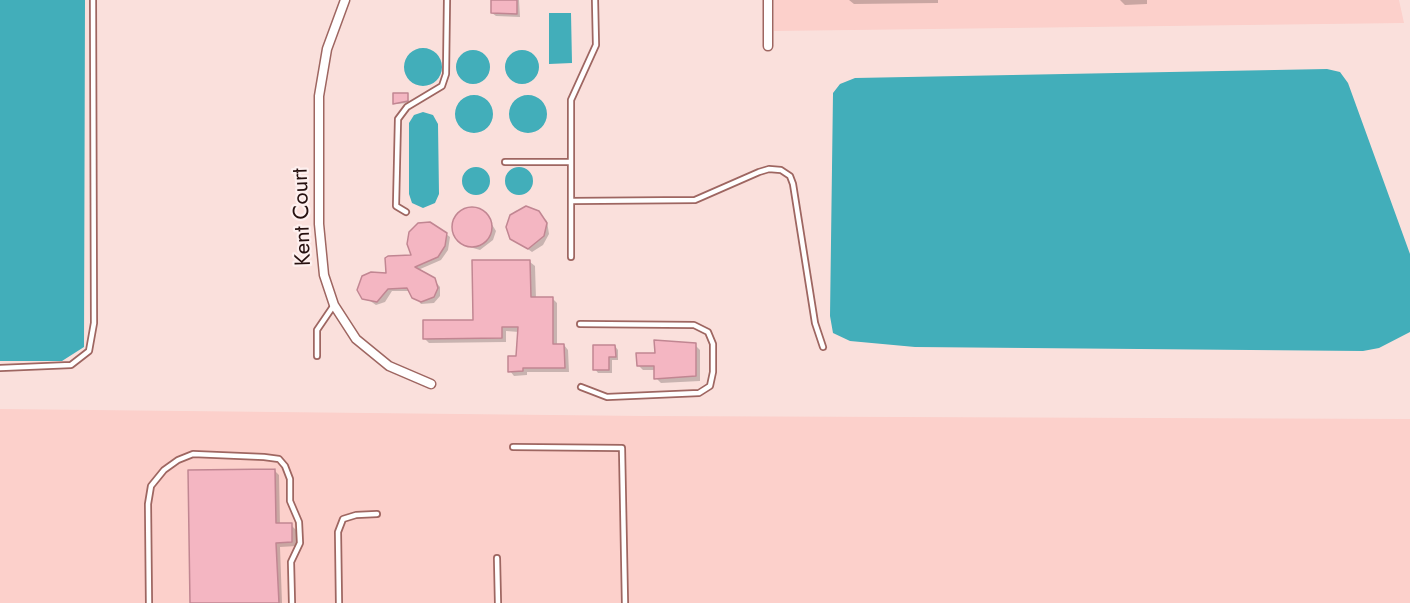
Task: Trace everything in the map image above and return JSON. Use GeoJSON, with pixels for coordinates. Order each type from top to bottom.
{"type":"FeatureCollection","features":[{"type":"Feature","properties":{"kind":"street","name":"Kent Court"},"geometry":{"type":"LineString","coordinates":[[345,0],[327,49],[319,96],[319,224],[324,275],[334,305],[356,339],[389,366],[431,384]]}},
{"type":"Feature","properties":{"kind":"street"},"geometry":{"type":"LineString","coordinates":[[768,0],[768,46]]}},
{"type":"Feature","properties":{"kind":"lane"},"geometry":{"type":"LineString","coordinates":[[0,368],[71,365],[89,351],[94,323],[93,0]]}},
{"type":"Feature","properties":{"kind":"lane"},"geometry":{"type":"LineString","coordinates":[[406,212],[396,206],[398,119],[407,107],[434,93],[444,80],[448,59],[447,0]]}},
{"type":"Feature","properties":{"kind":"lane"},"geometry":{"type":"LineString","coordinates":[[571,257],[571,100],[596,45],[595,0]]}},
{"type":"Feature","properties":{"kind":"lane"},"geometry":{"type":"LineString","coordinates":[[505,162],[571,162]]}},
{"type":"Feature","properties":{"kind":"lane"},"geometry":{"type":"LineString","coordinates":[[571,201],[695,200],[759,172],[769,169],[781,170],[790,176],[793,184],[814,323],[823,347]]}},
{"type":"Feature","properties":{"kind":"lane"},"geometry":{"type":"LineString","coordinates":[[317,356],[317,330],[334,305]]}},
{"type":"Feature","properties":{"kind":"lane"},"geometry":{"type":"LineString","coordinates":[[580,324],[694,325],[708,332],[713,344],[710,386],[699,393],[607,397],[581,387]]}},
{"type":"Feature","properties":{"kind":"lane"},"geometry":{"type":"LineString","coordinates":[[513,447],[622,448],[625,603]]}},
{"type":"Feature","properties":{"kind":"lane"},"geometry":{"type":"LineString","coordinates":[[149,603],[148,504],[152,486],[164,470],[178,460],[193,454],[264,457],[279,459],[285,466],[290,479],[290,501],[299,522],[300,543],[291,562],[292,603]]}},
{"type":"Feature","properties":{"kind":"lane"},"geometry":{"type":"LineString","coordinates":[[339,603],[338,532],[343,519],[356,515],[377,514]]}},
{"type":"Feature","properties":{"kind":"lane"},"geometry":{"type":"LineString","coordinates":[[497,558],[498,603]]}},
{"type":"Feature","properties":{"kind":"shaded area"},"geometry":{"type":"Polygon","coordinates":[[[774,0],[1399,0],[1404,23],[774,31],[774,0]]]}},
{"type":"Feature","properties":{"kind":"shaded area"},"geometry":{"type":"Polygon","coordinates":[[[0,409],[644,416],[1410,419],[1410,603],[0,603],[0,409]]]}},
{"type":"Feature","properties":{"kind":"water"},"geometry":{"type":"Polygon","coordinates":[[[0,0],[85,0],[84,347],[62,361],[0,361],[0,0]]]}},
{"type":"Feature","properties":{"kind":"water"},"geometry":{"type":"Polygon","coordinates":[[[549,13],[571,13],[572,63],[549,64],[549,13]]]}},
{"type":"Feature","properties":{"kind":"water"},"geometry":{"type":"Polygon","coordinates":[[[423,48],[437,53],[442,67],[437,81],[423,86],[409,81],[404,67],[409,53],[423,48]]]}},
{"type":"Feature","properties":{"kind":"water"},"geometry":{"type":"Polygon","coordinates":[[[473,50],[485,55],[490,67],[485,79],[473,84],[461,79],[456,67],[461,55],[473,50]]]}},
{"type":"Feature","properties":{"kind":"water"},"geometry":{"type":"Polygon","coordinates":[[[522,50],[534,55],[539,67],[534,79],[522,84],[510,79],[505,67],[510,55],[522,50]]]}},
{"type":"Feature","properties":{"kind":"water"},"geometry":{"type":"Polygon","coordinates":[[[1327,69],[1340,72],[1348,83],[1410,254],[1410,332],[1379,348],[1363,351],[915,347],[850,341],[833,333],[830,316],[833,93],[840,84],[855,78],[1327,69]]]}},
{"type":"Feature","properties":{"kind":"water"},"geometry":{"type":"Polygon","coordinates":[[[474,95],[487,101],[493,114],[487,127],[474,133],[461,127],[455,114],[461,101],[474,95]]]}},
{"type":"Feature","properties":{"kind":"water"},"geometry":{"type":"Polygon","coordinates":[[[528,95],[542,100],[547,114],[542,128],[528,133],[514,128],[509,114],[514,100],[528,95]]]}},
{"type":"Feature","properties":{"kind":"water"},"geometry":{"type":"Polygon","coordinates":[[[423,112],[433,115],[438,124],[439,194],[435,203],[423,208],[412,203],[409,194],[409,123],[414,115],[423,112]]]}},
{"type":"Feature","properties":{"kind":"water"},"geometry":{"type":"Polygon","coordinates":[[[476,167],[486,171],[490,181],[486,191],[476,195],[466,191],[462,181],[466,171],[476,167]]]}},
{"type":"Feature","properties":{"kind":"water"},"geometry":{"type":"Polygon","coordinates":[[[519,167],[529,171],[533,181],[529,191],[519,195],[509,191],[505,181],[509,171],[519,167]]]}},
{"type":"Feature","properties":{"kind":"building"},"geometry":{"type":"Polygon","coordinates":[[[491,0],[517,0],[517,14],[491,13],[491,0]]]}},
{"type":"Feature","properties":{"kind":"building"},"geometry":{"type":"Polygon","coordinates":[[[393,93],[408,93],[408,101],[393,104],[393,93]]]}},
{"type":"Feature","properties":{"kind":"building"},"geometry":{"type":"Polygon","coordinates":[[[526,206],[539,211],[547,223],[544,236],[528,249],[510,239],[506,227],[510,215],[526,206]]]}},
{"type":"Feature","properties":{"kind":"building"},"geometry":{"type":"Polygon","coordinates":[[[472,207],[480,208],[486,213],[491,219],[491,235],[486,241],[480,246],[472,247],[464,246],[458,241],[453,235],[452,227],[453,219],[458,213],[464,208],[472,207]]]}},
{"type":"Feature","properties":{"kind":"building"},"geometry":{"type":"Polygon","coordinates":[[[430,222],[447,233],[445,246],[438,257],[415,267],[435,278],[438,288],[434,297],[421,302],[412,298],[407,288],[388,289],[377,302],[362,299],[357,290],[362,276],[371,272],[386,273],[385,258],[388,256],[411,255],[407,244],[409,232],[418,223],[430,222]]]}},
{"type":"Feature","properties":{"kind":"building"},"geometry":{"type":"Polygon","coordinates":[[[472,260],[530,260],[531,297],[553,297],[553,344],[564,344],[565,368],[523,368],[523,371],[508,372],[508,356],[516,356],[518,327],[502,327],[502,338],[423,339],[423,320],[473,320],[472,260]]]}},
{"type":"Feature","properties":{"kind":"building"},"geometry":{"type":"Polygon","coordinates":[[[654,340],[696,343],[696,376],[654,379],[654,366],[637,366],[636,353],[655,353],[654,340]]]}},
{"type":"Feature","properties":{"kind":"building"},"geometry":{"type":"Polygon","coordinates":[[[593,345],[615,345],[616,357],[609,357],[609,370],[593,370],[593,345]]]}},
{"type":"Feature","properties":{"kind":"building"},"geometry":{"type":"Polygon","coordinates":[[[275,469],[276,523],[292,523],[292,542],[276,543],[279,603],[190,603],[188,470],[275,469]]]}}]}
